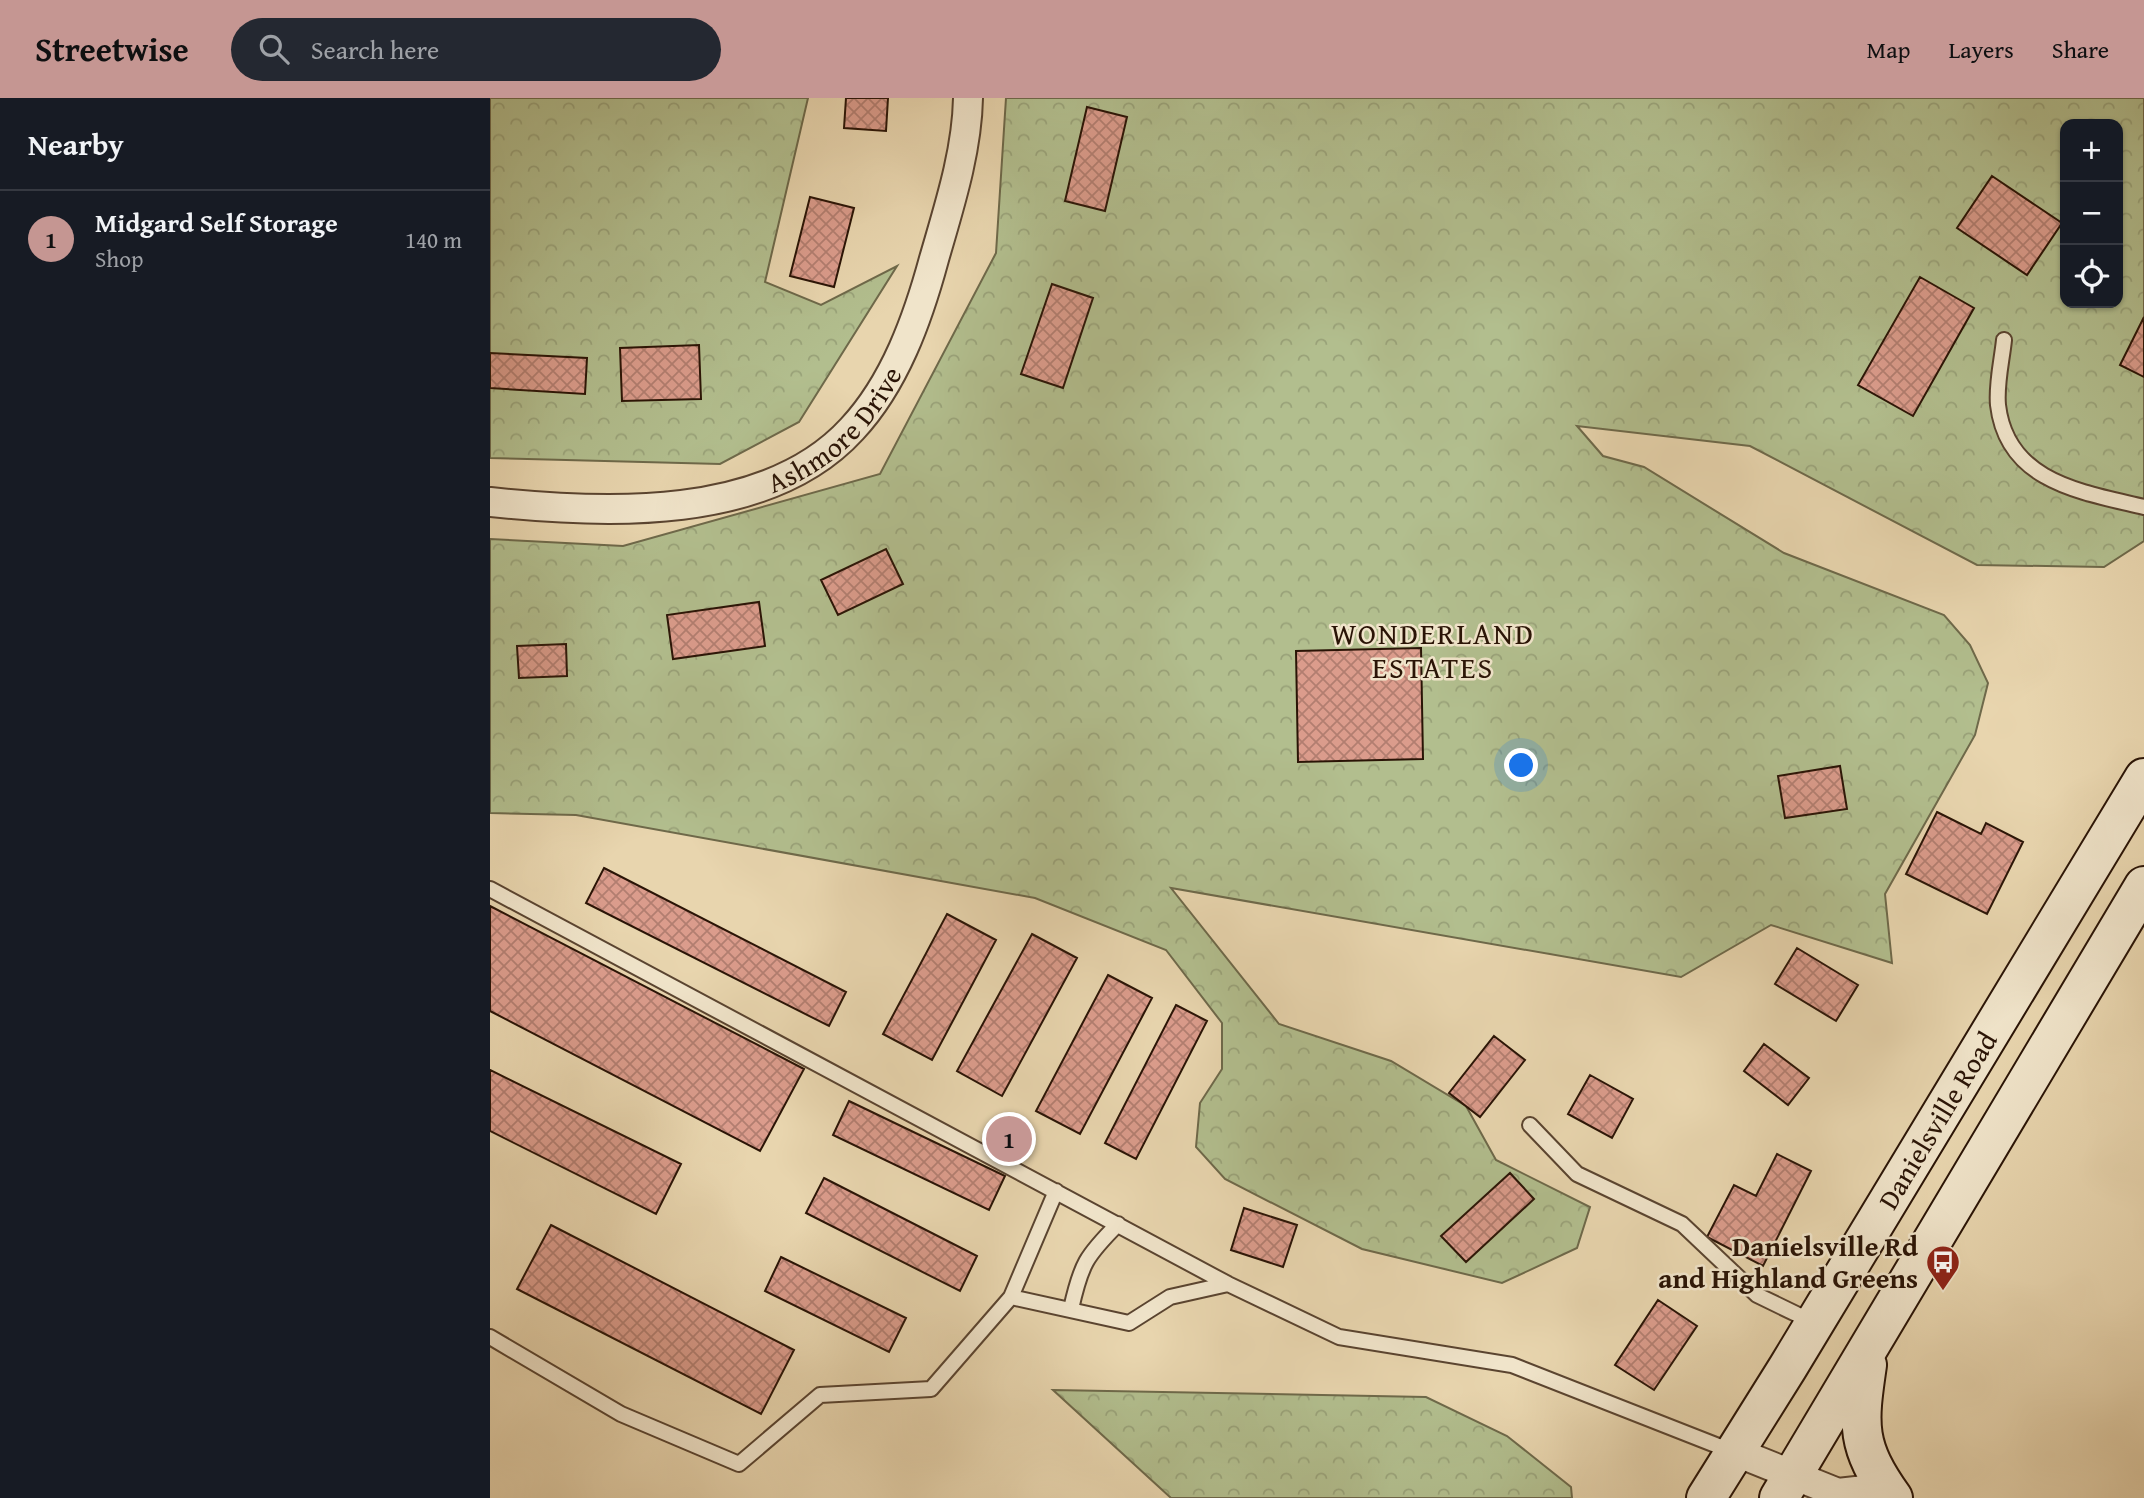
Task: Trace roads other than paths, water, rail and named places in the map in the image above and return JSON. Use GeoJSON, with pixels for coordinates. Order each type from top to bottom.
{"type":"FeatureCollection","features":[{"type":"Feature","properties":{"kind":"main road","name":"Danielsville Road"},"geometry":{"type":"LineString","coordinates":[[1706,1498],[1815,1323],[2144,778]]}},
{"type":"Feature","properties":{"kind":"main road","name":"Danielsville Road"},"geometry":{"type":"LineString","coordinates":[[1786,1487],[2144,886]]}},
{"type":"Feature","properties":{"kind":"main road"},"geometry":{"type":"LineString","coordinates":[[1869,1348],[1860,1430],[1872,1469],[1893,1498]]}},
{"type":"Feature","properties":{"kind":"street","name":"Ashmore Drive"},"geometry":{"type":"LineString","coordinates":[[490,502],[597,511],[693,504],[759,487],[806,466],[852,430],[886,382],[927,286],[959,169],[968,98]]}},
{"type":"Feature","properties":{"kind":"street"},"geometry":{"type":"LineString","coordinates":[[1736,1452],[1786,1487],[1839,1495],[1865,1490],[1879,1498]]}},
{"type":"Feature","properties":{"kind":"lane"},"geometry":{"type":"LineString","coordinates":[[2004,340],[1997,402],[2003,434],[2024,465],[2083,494],[2144,507]]}},
{"type":"Feature","properties":{"kind":"lane"},"geometry":{"type":"LineString","coordinates":[[490,889],[1228,1284],[1339,1337],[1512,1365],[1736,1452]]}},
{"type":"Feature","properties":{"kind":"lane"},"geometry":{"type":"LineString","coordinates":[[1530,1125],[1577,1174],[1682,1224],[1756,1295],[1815,1323]]}},
{"type":"Feature","properties":{"kind":"lane"},"geometry":{"type":"LineString","coordinates":[[490,1337],[621,1414],[739,1464],[820,1395],[931,1389],[1011,1297],[1056,1191]]}},
{"type":"Feature","properties":{"kind":"lane"},"geometry":{"type":"LineString","coordinates":[[1071,1309],[1079,1270],[1091,1252],[1118,1224]]}},
{"type":"Feature","properties":{"kind":"lane"},"geometry":{"type":"LineString","coordinates":[[1011,1297],[1129,1323],[1170,1297],[1228,1284]]}},
{"type":"Feature","properties":{"kind":"place","name":"Midgard Self Storage"},"geometry":{"type":"Point","coordinates":[1009,1139]}},
{"type":"Feature","properties":{"kind":"place","name":"Danielsville Rd and Highland Greens"},"geometry":{"type":"Point","coordinates":[1943,1292]}},
{"type":"Feature","properties":{"kind":"district","name":"WONDERLAND ESTATES"},"geometry":{"type":"Point","coordinates":[1433,651]}}]}
